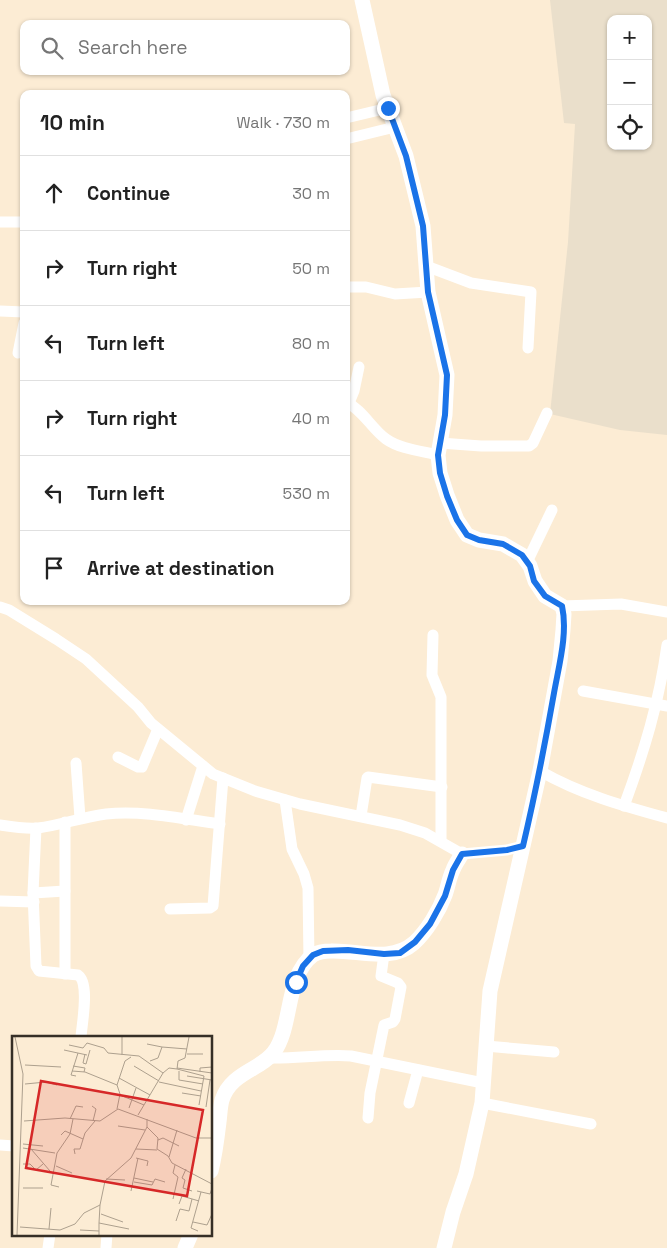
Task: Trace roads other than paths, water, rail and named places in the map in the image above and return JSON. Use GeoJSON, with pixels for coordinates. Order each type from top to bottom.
{"type":"FeatureCollection","features":[{"type":"Feature","properties":{"kind":"street"},"geometry":{"type":"LineString","coordinates":[[362,0],[383,95],[406,156],[423,226],[428,292],[447,375],[445,415],[439,449],[440,473],[457,520],[467,535],[479,540],[503,544],[522,555],[527,562],[534,581],[545,596],[562,606],[621,604],[667,612]]}},
{"type":"Feature","properties":{"kind":"street"},"geometry":{"type":"LineString","coordinates":[[350,117],[388,108]]}},
{"type":"Feature","properties":{"kind":"street"},"geometry":{"type":"LineString","coordinates":[[350,138],[395,127]]}},
{"type":"Feature","properties":{"kind":"street"},"geometry":{"type":"LineString","coordinates":[[0,222],[20,222]]}},
{"type":"Feature","properties":{"kind":"street"},"geometry":{"type":"LineString","coordinates":[[426,266],[471,283],[531,292],[528,348]]}},
{"type":"Feature","properties":{"kind":"street"},"geometry":{"type":"LineString","coordinates":[[350,287],[366,288],[395,294],[428,292]]}},
{"type":"Feature","properties":{"kind":"street"},"geometry":{"type":"LineString","coordinates":[[0,311],[20,312]]}},
{"type":"Feature","properties":{"kind":"street"},"geometry":{"type":"LineString","coordinates":[[18,353],[20,343]]}},
{"type":"Feature","properties":{"kind":"street"},"geometry":{"type":"LineString","coordinates":[[350,399],[354,391],[359,367]]}},
{"type":"Feature","properties":{"kind":"street"},"geometry":{"type":"LineString","coordinates":[[350,404],[386,438],[407,448],[526,447],[533,443],[547,413]]}},
{"type":"Feature","properties":{"kind":"street"},"geometry":{"type":"LineString","coordinates":[[527,562],[552,510]]}},
{"type":"Feature","properties":{"kind":"street"},"geometry":{"type":"LineString","coordinates":[[444,1248],[453,1212],[466,1174],[482,1103],[490,991],[540,771],[560,661],[564,614],[562,606]]}},
{"type":"Feature","properties":{"kind":"street"},"geometry":{"type":"LineString","coordinates":[[0,607],[9,610],[86,660],[138,706],[158,729],[213,774],[255,792],[400,825],[425,833],[441,840],[462,854],[507,850],[523,846]]}},
{"type":"Feature","properties":{"kind":"street"},"geometry":{"type":"LineString","coordinates":[[433,635],[432,675],[441,697],[441,840]]}},
{"type":"Feature","properties":{"kind":"street"},"geometry":{"type":"LineString","coordinates":[[624,806],[662,706],[667,645]]}},
{"type":"Feature","properties":{"kind":"street"},"geometry":{"type":"LineString","coordinates":[[583,691],[662,706]]}},
{"type":"Feature","properties":{"kind":"street"},"geometry":{"type":"LineString","coordinates":[[118,757],[138,767],[142,767],[158,729]]}},
{"type":"Feature","properties":{"kind":"street"},"geometry":{"type":"LineString","coordinates":[[76,762],[80,818]]}},
{"type":"Feature","properties":{"kind":"street"},"geometry":{"type":"LineString","coordinates":[[186,820],[203,766]]}},
{"type":"Feature","properties":{"kind":"street"},"geometry":{"type":"LineString","coordinates":[[540,771],[563,784],[624,806],[667,818]]}},
{"type":"Feature","properties":{"kind":"street"},"geometry":{"type":"LineString","coordinates":[[361,816],[366,778],[368,777],[442,787]]}},
{"type":"Feature","properties":{"kind":"street"},"geometry":{"type":"LineString","coordinates":[[170,909],[210,908],[213,906],[223,778]]}},
{"type":"Feature","properties":{"kind":"street"},"geometry":{"type":"LineString","coordinates":[[285,800],[292,849],[304,874],[308,888],[309,960]]}},
{"type":"Feature","properties":{"kind":"street"},"geometry":{"type":"LineString","coordinates":[[0,825],[36,828],[107,814],[127,814],[220,824]]}},
{"type":"Feature","properties":{"kind":"street"},"geometry":{"type":"LineString","coordinates":[[65,822],[65,974]]}},
{"type":"Feature","properties":{"kind":"street"},"geometry":{"type":"LineString","coordinates":[[36,828],[34,898],[37,969],[39,971],[78,975],[84,982],[81,1036]]}},
{"type":"Feature","properties":{"kind":"street"},"geometry":{"type":"LineString","coordinates":[[212,1167],[215,1154],[216,1110],[230,1085],[274,1053],[281,1039],[296,982],[303,966],[313,955],[323,951],[348,950],[384,954],[400,953],[415,942],[430,924],[445,896],[453,870],[462,854]]}},
{"type":"Feature","properties":{"kind":"street"},"geometry":{"type":"LineString","coordinates":[[0,901],[34,898],[65,891]]}},
{"type":"Feature","properties":{"kind":"street"},"geometry":{"type":"LineString","coordinates":[[368,1118],[370,1093],[384,1025],[396,1019],[401,987],[398,983],[381,976],[384,954]]}},
{"type":"Feature","properties":{"kind":"street"},"geometry":{"type":"LineString","coordinates":[[486,1046],[554,1052]]}},
{"type":"Feature","properties":{"kind":"street"},"geometry":{"type":"LineString","coordinates":[[268,1058],[351,1056],[484,1083]]}},
{"type":"Feature","properties":{"kind":"street"},"geometry":{"type":"LineString","coordinates":[[410,1103],[418,1070]]}},
{"type":"Feature","properties":{"kind":"street"},"geometry":{"type":"LineString","coordinates":[[482,1103],[591,1124]]}},
{"type":"Feature","properties":{"kind":"street"},"geometry":{"type":"LineString","coordinates":[[185,1248],[191,1236]]}}]}
